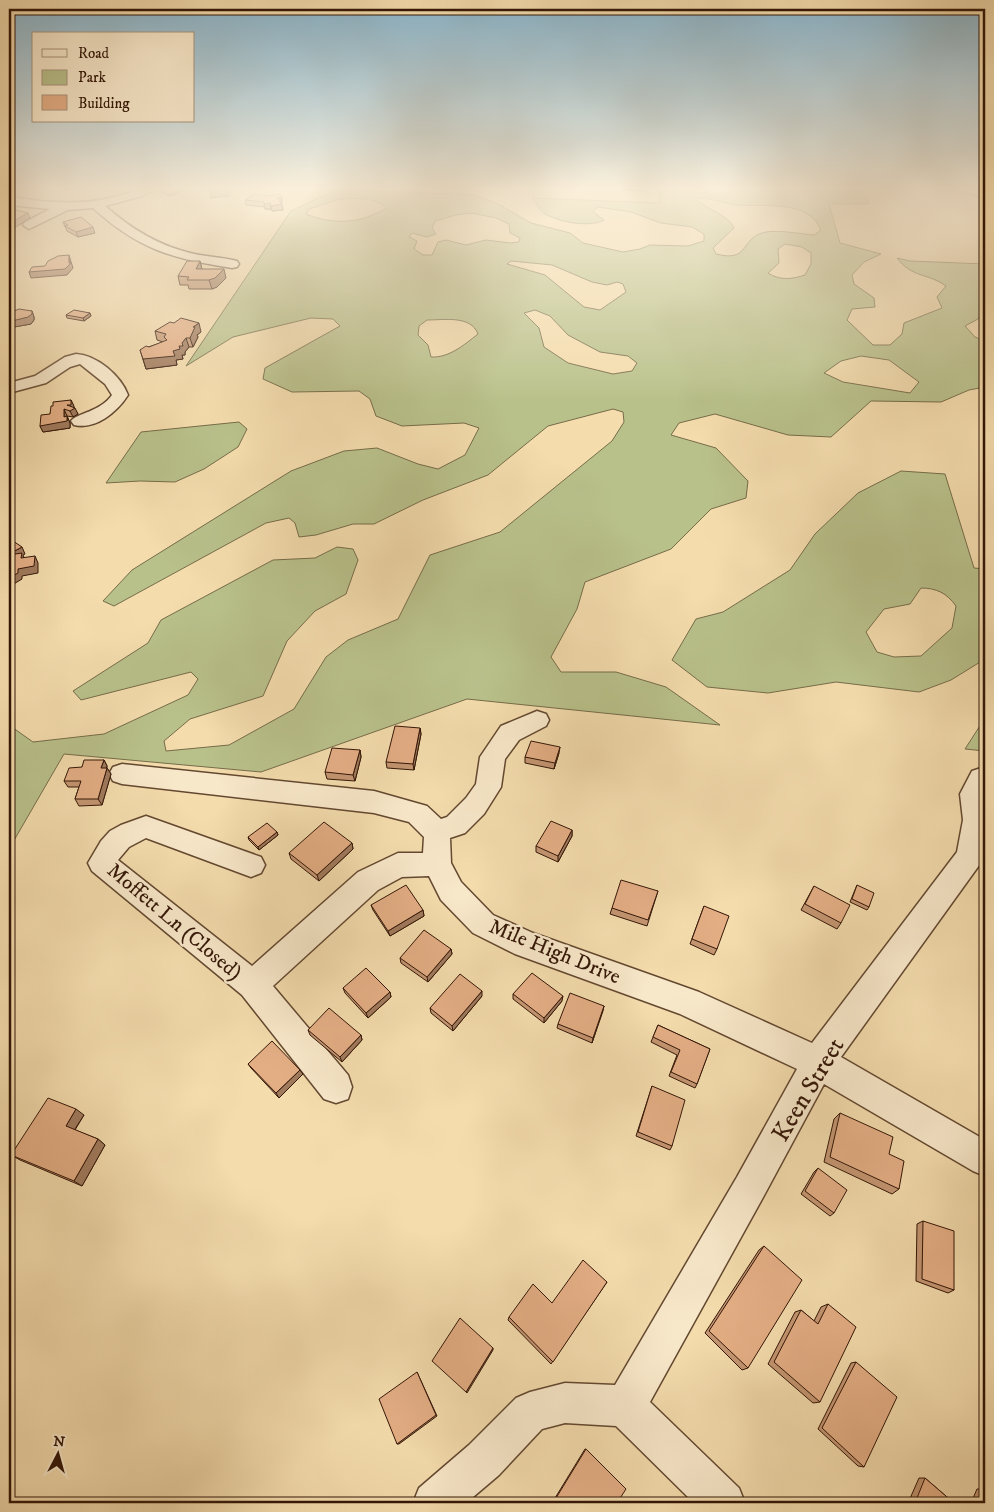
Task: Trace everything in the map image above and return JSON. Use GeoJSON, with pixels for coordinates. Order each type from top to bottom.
{"type":"FeatureCollection","features":[{"type":"Feature","properties":{"kind":"street"},"geometry":{"type":"LineString","coordinates":[[202,260],[232,264]]}},
{"type":"Feature","properties":{"kind":"street"},"geometry":{"type":"LineString","coordinates":[[9,388],[40,379],[64,362],[71,360],[90,361],[116,386],[120,395],[113,406],[103,414],[80,421]]}},
{"type":"Feature","properties":{"kind":"street"},"geometry":{"type":"LineString","coordinates":[[122,774],[374,802],[418,814],[436,832],[456,825],[475,806],[488,787],[493,757],[510,733],[537,720]]}},
{"type":"Feature","properties":{"kind":"street","name":"Keen Street"},"geometry":{"type":"LineString","coordinates":[[625,1406],[749,1189],[818,1062],[970,856],[976,820],[973,794],[981,778]]}},
{"type":"Feature","properties":{"kind":"street","name":"Moffett Ln (Closed)"},"geometry":{"type":"LineString","coordinates":[[251,865],[146,827],[129,832],[112,845],[102,863],[253,985],[336,1087]]}},
{"type":"Feature","properties":{"kind":"street","name":"Mile High Drive"},"geometry":{"type":"LineString","coordinates":[[436,832],[437,864],[452,891],[483,924],[525,944],[688,1002],[818,1062],[985,1159]]}},
{"type":"Feature","properties":{"kind":"street"},"geometry":{"type":"LineString","coordinates":[[253,985],[368,881],[398,865],[437,864]]}},
{"type":"Feature","properties":{"kind":"street"},"geometry":{"type":"LineString","coordinates":[[434,1503],[484,1460],[530,1412],[565,1403],[625,1406],[724,1503]]}},
{"type":"Feature","properties":{"kind":"green space"},"geometry":{"type":"Polygon","coordinates":[[[258,260],[779,260],[779,263],[768,273],[777,277],[796,278],[805,275],[811,264],[811,260],[869,260],[864,262],[852,275],[854,284],[874,298],[875,307],[852,309],[847,320],[873,345],[890,345],[902,334],[904,323],[942,308],[937,297],[946,286],[908,269],[899,260],[985,264],[985,308],[978,319],[965,326],[975,337],[985,341],[985,387],[969,390],[941,402],[871,401],[831,437],[788,435],[715,414],[679,423],[671,435],[716,448],[748,481],[746,498],[711,509],[671,549],[585,582],[577,609],[551,657],[561,672],[616,672],[666,687],[720,725],[467,699],[261,772],[64,754],[9,849],[9,725],[33,742],[104,734],[188,695],[198,679],[191,672],[81,700],[73,691],[148,643],[161,620],[273,560],[315,558],[337,547],[353,549],[358,560],[346,594],[315,611],[287,641],[263,696],[190,719],[164,741],[166,751],[229,745],[294,709],[326,657],[348,640],[398,619],[430,555],[500,532],[612,441],[624,422],[623,412],[613,409],[548,426],[488,475],[423,500],[374,524],[353,524],[316,535],[299,537],[295,523],[289,518],[266,523],[114,606],[103,601],[132,570],[291,471],[344,451],[377,448],[418,464],[438,469],[465,455],[479,428],[464,423],[402,426],[376,416],[370,399],[359,391],[292,392],[263,379],[265,368],[340,326],[333,319],[311,318],[233,337],[186,366],[258,260]],[[511,261],[507,264],[545,275],[584,307],[600,310],[626,292],[623,284],[617,282],[607,285],[592,282],[552,265],[511,261]],[[535,310],[524,313],[539,328],[544,347],[568,363],[613,374],[632,371],[637,363],[628,356],[600,352],[568,335],[550,316],[535,310]],[[427,320],[419,326],[418,335],[428,345],[431,357],[450,353],[478,334],[469,324],[456,320],[427,320]],[[861,356],[841,361],[824,373],[843,382],[910,393],[919,382],[889,360],[861,356]]]}},
{"type":"Feature","properties":{"kind":"green space"},"geometry":{"type":"Polygon","coordinates":[[[239,422],[247,429],[238,447],[204,469],[175,482],[140,481],[106,483],[141,432],[239,422]]]}},
{"type":"Feature","properties":{"kind":"green space"},"geometry":{"type":"Polygon","coordinates":[[[901,471],[945,474],[974,568],[985,569],[985,659],[951,680],[919,692],[836,682],[768,693],[707,687],[672,660],[696,619],[723,612],[790,570],[815,534],[858,493],[901,471]],[[921,588],[910,604],[884,609],[866,632],[877,652],[894,657],[921,656],[952,628],[956,606],[953,601],[936,590],[921,588]]]}},
{"type":"Feature","properties":{"kind":"green space"},"geometry":{"type":"Polygon","coordinates":[[[985,718],[985,751],[965,749],[985,718]]]}},
{"type":"Feature","properties":{"kind":"building"},"geometry":{"type":"Polygon","coordinates":[[[69,260],[69,263],[71,263],[65,269],[29,272],[32,267],[45,266],[48,261],[69,260]]]}},
{"type":"Feature","properties":{"kind":"building"},"geometry":{"type":"Polygon","coordinates":[[[187,261],[200,261],[196,269],[224,269],[215,278],[209,280],[187,280],[189,277],[178,276],[187,261]]]}},
{"type":"Feature","properties":{"kind":"building"},"geometry":{"type":"Polygon","coordinates":[[[19,309],[32,311],[32,314],[28,317],[9,320],[9,313],[19,309]]]}},
{"type":"Feature","properties":{"kind":"building"},"geometry":{"type":"Polygon","coordinates":[[[74,310],[90,313],[83,318],[66,315],[74,310]]]}},
{"type":"Feature","properties":{"kind":"building"},"geometry":{"type":"Polygon","coordinates":[[[181,318],[199,323],[193,327],[195,327],[190,338],[186,338],[182,343],[183,346],[179,346],[180,349],[173,351],[175,356],[143,359],[140,350],[146,346],[149,347],[167,340],[164,337],[166,334],[155,331],[181,318]]]}},
{"type":"Feature","properties":{"kind":"building"},"geometry":{"type":"Polygon","coordinates":[[[71,400],[71,405],[67,405],[75,408],[70,411],[64,409],[64,417],[67,416],[67,421],[40,426],[41,415],[50,414],[53,402],[71,400]]]}},
{"type":"Feature","properties":{"kind":"building"},"geometry":{"type":"Polygon","coordinates":[[[9,540],[22,547],[9,554],[9,540]]]}},
{"type":"Feature","properties":{"kind":"building"},"geometry":{"type":"Polygon","coordinates":[[[22,553],[21,558],[35,556],[34,566],[18,569],[18,573],[9,578],[9,555],[22,553]]]}},
{"type":"Feature","properties":{"kind":"building"},"geometry":{"type":"Polygon","coordinates":[[[395,726],[420,728],[413,764],[386,762],[395,726]]]}},
{"type":"Feature","properties":{"kind":"building"},"geometry":{"type":"Polygon","coordinates":[[[531,741],[560,747],[555,763],[525,757],[531,741]]]}},
{"type":"Feature","properties":{"kind":"building"},"geometry":{"type":"Polygon","coordinates":[[[332,748],[360,750],[353,775],[325,772],[332,748]]]}},
{"type":"Feature","properties":{"kind":"building"},"geometry":{"type":"Polygon","coordinates":[[[84,760],[104,760],[101,768],[107,768],[98,799],[75,799],[81,781],[64,781],[69,768],[82,767],[84,760]]]}},
{"type":"Feature","properties":{"kind":"building"},"geometry":{"type":"Polygon","coordinates":[[[551,821],[572,830],[558,856],[536,846],[551,821]]]}},
{"type":"Feature","properties":{"kind":"building"},"geometry":{"type":"Polygon","coordinates":[[[324,822],[352,843],[317,875],[289,853],[324,822]]]}},
{"type":"Feature","properties":{"kind":"building"},"geometry":{"type":"Polygon","coordinates":[[[267,823],[277,832],[258,847],[248,837],[267,823]]]}},
{"type":"Feature","properties":{"kind":"building"},"geometry":{"type":"Polygon","coordinates":[[[621,880],[658,891],[648,920],[612,908],[621,880]]]}},
{"type":"Feature","properties":{"kind":"building"},"geometry":{"type":"Polygon","coordinates":[[[406,885],[423,910],[388,931],[371,905],[406,885]]]}},
{"type":"Feature","properties":{"kind":"building"},"geometry":{"type":"Polygon","coordinates":[[[857,885],[874,893],[869,907],[852,899],[857,885]]]}},
{"type":"Feature","properties":{"kind":"building"},"geometry":{"type":"Polygon","coordinates":[[[814,886],[850,905],[841,923],[805,904],[814,886]]]}},
{"type":"Feature","properties":{"kind":"building"},"geometry":{"type":"Polygon","coordinates":[[[704,906],[729,916],[717,949],[692,939],[704,906]]]}},
{"type":"Feature","properties":{"kind":"building"},"geometry":{"type":"Polygon","coordinates":[[[424,930],[451,949],[427,977],[400,958],[424,930]]]}},
{"type":"Feature","properties":{"kind":"building"},"geometry":{"type":"Polygon","coordinates":[[[366,968],[390,992],[366,1013],[343,988],[366,968]]]}},
{"type":"Feature","properties":{"kind":"building"},"geometry":{"type":"Polygon","coordinates":[[[532,973],[563,996],[544,1018],[513,994],[532,973]]]}},
{"type":"Feature","properties":{"kind":"building"},"geometry":{"type":"Polygon","coordinates":[[[460,974],[482,991],[452,1026],[430,1008],[460,974]]]}},
{"type":"Feature","properties":{"kind":"building"},"geometry":{"type":"Polygon","coordinates":[[[570,993],[604,1006],[593,1038],[558,1024],[570,993]]]}},
{"type":"Feature","properties":{"kind":"building"},"geometry":{"type":"Polygon","coordinates":[[[329,1008],[361,1035],[340,1057],[308,1030],[329,1008]]]}},
{"type":"Feature","properties":{"kind":"building"},"geometry":{"type":"Polygon","coordinates":[[[658,1025],[710,1049],[697,1084],[671,1072],[680,1050],[653,1037],[658,1025]]]}},
{"type":"Feature","properties":{"kind":"building"},"geometry":{"type":"Polygon","coordinates":[[[272,1041],[300,1070],[276,1093],[248,1064],[272,1041]]]}},
{"type":"Feature","properties":{"kind":"building"},"geometry":{"type":"Polygon","coordinates":[[[652,1086],[685,1100],[672,1146],[638,1132],[652,1086]]]}},
{"type":"Feature","properties":{"kind":"building"},"geometry":{"type":"Polygon","coordinates":[[[48,1098],[76,1109],[66,1126],[98,1139],[74,1181],[11,1155],[48,1098]]]}},
{"type":"Feature","properties":{"kind":"building"},"geometry":{"type":"Polygon","coordinates":[[[840,1113],[893,1137],[889,1154],[904,1161],[899,1189],[830,1157],[840,1113]]]}},
{"type":"Feature","properties":{"kind":"building"},"geometry":{"type":"Polygon","coordinates":[[[818,1168],[847,1190],[834,1213],[805,1191],[818,1168]]]}},
{"type":"Feature","properties":{"kind":"building"},"geometry":{"type":"Polygon","coordinates":[[[923,1221],[954,1231],[954,1290],[922,1279],[923,1221]]]}},
{"type":"Feature","properties":{"kind":"building"},"geometry":{"type":"Polygon","coordinates":[[[764,1246],[802,1280],[748,1368],[709,1331],[764,1246]]]}},
{"type":"Feature","properties":{"kind":"building"},"geometry":{"type":"Polygon","coordinates":[[[583,1260],[607,1282],[553,1362],[509,1317],[533,1284],[552,1303],[583,1260]]]}},
{"type":"Feature","properties":{"kind":"building"},"geometry":{"type":"Polygon","coordinates":[[[828,1304],[856,1327],[820,1402],[774,1362],[801,1310],[818,1324],[828,1304]]]}},
{"type":"Feature","properties":{"kind":"building"},"geometry":{"type":"Polygon","coordinates":[[[460,1318],[493,1348],[466,1392],[432,1361],[460,1318]]]}},
{"type":"Feature","properties":{"kind":"building"},"geometry":{"type":"Polygon","coordinates":[[[856,1362],[897,1397],[864,1467],[822,1428],[856,1362]]]}},
{"type":"Feature","properties":{"kind":"building"},"geometry":{"type":"Polygon","coordinates":[[[417,1372],[436,1415],[397,1444],[379,1399],[417,1372]]]}},
{"type":"Feature","properties":{"kind":"building"},"geometry":{"type":"Polygon","coordinates":[[[586,1449],[626,1489],[617,1503],[553,1503],[586,1449]]]}},
{"type":"Feature","properties":{"kind":"building"},"geometry":{"type":"Polygon","coordinates":[[[925,1478],[954,1503],[915,1503],[925,1478]]]}},
{"type":"Feature","properties":{"kind":"building"},"geometry":{"type":"Polygon","coordinates":[[[985,1489],[985,1503],[978,1503],[985,1489]]]}}]}
